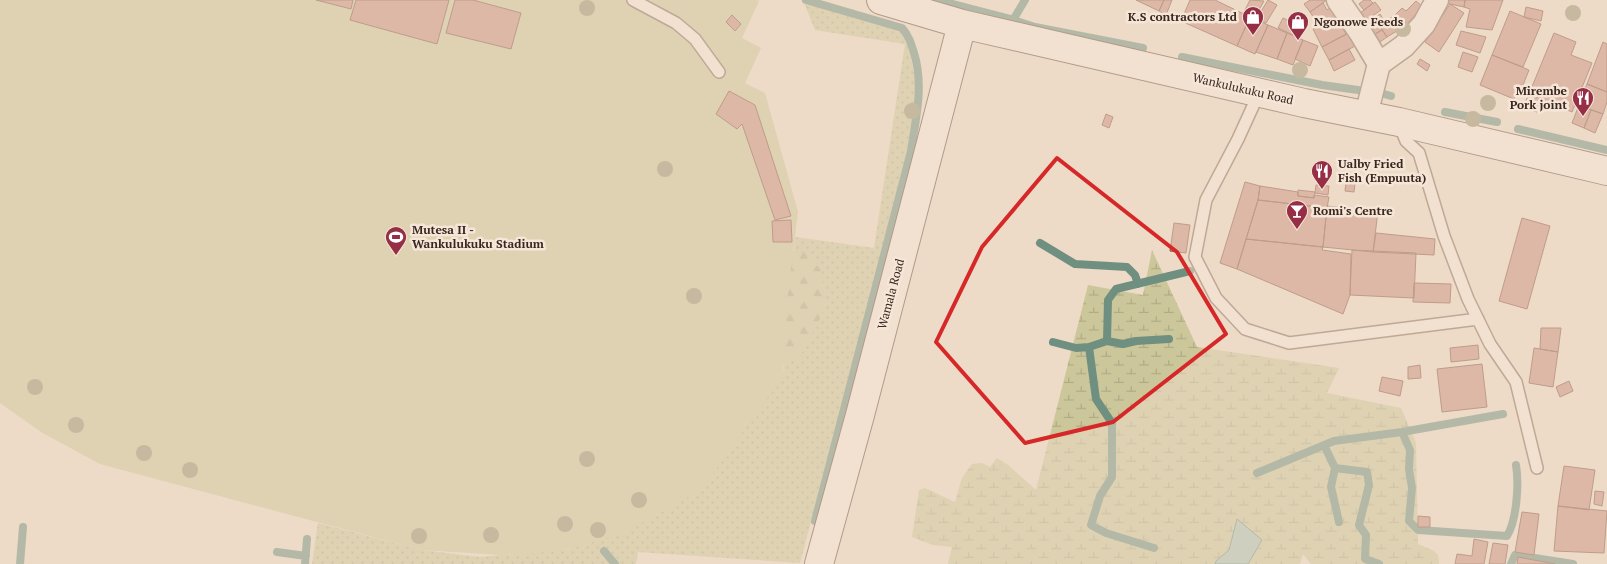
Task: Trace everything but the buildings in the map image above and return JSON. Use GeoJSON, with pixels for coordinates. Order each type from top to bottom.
{"type":"FeatureCollection","features":[{"type":"Feature","properties":{"kind":"main road","name":"Wankulukuku Road"},"geometry":{"type":"LineString","coordinates":[[881,0],[962,24],[1398,122],[1607,172]]}},
{"type":"Feature","properties":{"kind":"main road","name":"Wamala Road"},"geometry":{"type":"LineString","coordinates":[[818,564],[860,415],[962,24]]}},
{"type":"Feature","properties":{"kind":"street"},"geometry":{"type":"LineString","coordinates":[[1338,0],[1379,64]]}},
{"type":"Feature","properties":{"kind":"street"},"geometry":{"type":"LineString","coordinates":[[1366,115],[1379,64],[1404,46],[1424,24],[1437,0]]}},
{"type":"Feature","properties":{"kind":"lane"},"geometry":{"type":"LineString","coordinates":[[633,0],[676,23],[695,39],[719,72]]}},
{"type":"Feature","properties":{"kind":"lane"},"geometry":{"type":"LineString","coordinates":[[1259,92],[1238,139],[1206,200],[1195,257],[1216,298],[1245,329],[1289,343],[1478,319]]}},
{"type":"Feature","properties":{"kind":"lane"},"geometry":{"type":"LineString","coordinates":[[1398,122],[1406,141],[1420,153],[1444,236],[1468,298],[1490,344],[1516,382],[1537,468]]}},
{"type":"Feature","properties":{"kind":"highlighted area"},"geometry":{"type":"Polygon","coordinates":[[[1057,158],[1177,252],[1226,334],[1113,422],[1025,443],[936,342],[982,247],[1057,158]]]}},
{"type":"Feature","properties":{"kind":"green space","name":"Mutesa II - Wankulukuku Stadium"},"geometry":{"type":"Polygon","coordinates":[[[0,0],[759,1],[742,38],[761,48],[745,83],[765,93],[798,212],[787,301],[783,376],[701,490],[622,534],[561,551],[501,555],[422,550],[100,464],[41,432],[0,403],[0,0]]]}},
{"type":"Feature","properties":{"kind":"green space"},"geometry":{"type":"Polygon","coordinates":[[[804,3],[901,32],[908,44],[916,84],[912,130],[876,277],[800,563],[638,552],[636,564],[312,564],[318,523],[422,550],[480,557],[570,549],[783,376],[795,237],[874,248],[905,44],[815,30],[804,3]]]}},
{"type":"Feature","properties":{"kind":"green space"},"geometry":{"type":"Polygon","coordinates":[[[764,248],[806,253],[822,272],[825,309],[799,359],[776,366],[764,248]]]}},
{"type":"Feature","properties":{"kind":"green space"},"geometry":{"type":"Polygon","coordinates":[[[1152,250],[1197,347],[1339,368],[1327,393],[1401,408],[1416,443],[1418,544],[1434,551],[1438,555],[1439,564],[1311,564],[1303,554],[1300,564],[1248,564],[1262,540],[1237,520],[1229,550],[1215,564],[948,564],[952,547],[933,545],[912,537],[919,490],[925,488],[955,502],[962,478],[972,464],[982,463],[990,467],[997,458],[1008,465],[1036,490],[1088,285],[1143,295],[1152,250]]]}},
{"type":"Feature","properties":{"kind":"shaded area"},"geometry":{"type":"Polygon","coordinates":[[[1237,519],[1262,540],[1248,564],[1215,564],[1229,550],[1237,519]]]}},
{"type":"Feature","properties":{"kind":"waterway"},"geometry":{"type":"LineString","coordinates":[[806,0],[902,28],[911,43],[914,53],[919,89],[911,151],[815,521]]}},
{"type":"Feature","properties":{"kind":"waterway"},"geometry":{"type":"LineString","coordinates":[[937,0],[1035,27],[1143,48]]}},
{"type":"Feature","properties":{"kind":"waterway"},"geometry":{"type":"LineString","coordinates":[[1013,20],[1025,0]]}},
{"type":"Feature","properties":{"kind":"waterway"},"geometry":{"type":"LineString","coordinates":[[1182,57],[1322,85],[1358,90]]}},
{"type":"Feature","properties":{"kind":"waterway"},"geometry":{"type":"LineString","coordinates":[[1384,94],[1391,96]]}},
{"type":"Feature","properties":{"kind":"waterway"},"geometry":{"type":"LineString","coordinates":[[1445,112],[1497,122]]}},
{"type":"Feature","properties":{"kind":"waterway"},"geometry":{"type":"LineString","coordinates":[[1518,129],[1607,150]]}},
{"type":"Feature","properties":{"kind":"waterway"},"geometry":{"type":"LineString","coordinates":[[1040,243],[1075,264],[1127,267],[1135,275],[1138,284]]}},
{"type":"Feature","properties":{"kind":"waterway"},"geometry":{"type":"LineString","coordinates":[[1154,548],[1106,533],[1091,525],[1100,496],[1112,477],[1112,423],[1096,399],[1089,347],[1107,341],[1108,300],[1116,289],[1190,271]]}},
{"type":"Feature","properties":{"kind":"waterway"},"geometry":{"type":"LineString","coordinates":[[1107,341],[1123,344],[1136,341],[1169,339]]}},
{"type":"Feature","properties":{"kind":"waterway"},"geometry":{"type":"LineString","coordinates":[[1053,342],[1076,348],[1089,347]]}},
{"type":"Feature","properties":{"kind":"waterway"},"geometry":{"type":"LineString","coordinates":[[1257,473],[1334,441],[1402,432],[1503,414]]}},
{"type":"Feature","properties":{"kind":"waterway"},"geometry":{"type":"LineString","coordinates":[[1402,432],[1410,450],[1409,469],[1412,488],[1409,521],[1418,530],[1507,536],[1513,521],[1516,501],[1516,465]]}},
{"type":"Feature","properties":{"kind":"waterway"},"geometry":{"type":"LineString","coordinates":[[1324,445],[1335,468],[1331,487],[1339,522]]}},
{"type":"Feature","properties":{"kind":"waterway"},"geometry":{"type":"LineString","coordinates":[[1335,468],[1367,472],[1369,485],[1359,525],[1366,535],[1365,559],[1379,564]]}},
{"type":"Feature","properties":{"kind":"waterway"},"geometry":{"type":"LineString","coordinates":[[20,564],[23,527]]}},
{"type":"Feature","properties":{"kind":"waterway"},"geometry":{"type":"LineString","coordinates":[[305,564],[307,539]]}},
{"type":"Feature","properties":{"kind":"waterway"},"geometry":{"type":"LineString","coordinates":[[604,551],[615,564]]}},
{"type":"Feature","properties":{"kind":"waterway"},"geometry":{"type":"LineString","coordinates":[[277,552],[306,556]]}},
{"type":"Feature","properties":{"kind":"waterway"},"geometry":{"type":"LineString","coordinates":[[1511,564],[1515,555],[1573,564]]}},
{"type":"Feature","properties":{"kind":"place","name":"K.S contractors Ltd"},"geometry":{"type":"Point","coordinates":[1253,36]}},
{"type":"Feature","properties":{"kind":"place","name":"Ngonowe Feeds"},"geometry":{"type":"Point","coordinates":[1298,41]}},
{"type":"Feature","properties":{"kind":"place","name":"Mirembe Pork joint"},"geometry":{"type":"Point","coordinates":[1583,117]}},
{"type":"Feature","properties":{"kind":"place","name":"Ualby Fried Fish (Empuuta)"},"geometry":{"type":"Point","coordinates":[1322,190]}},
{"type":"Feature","properties":{"kind":"place","name":"Romi's Centre"},"geometry":{"type":"Point","coordinates":[1297,230]}},
{"type":"Feature","properties":{"kind":"place","name":"Mutesa II - Wankulukuku Stadium"},"geometry":{"type":"Point","coordinates":[396,256]}}]}
